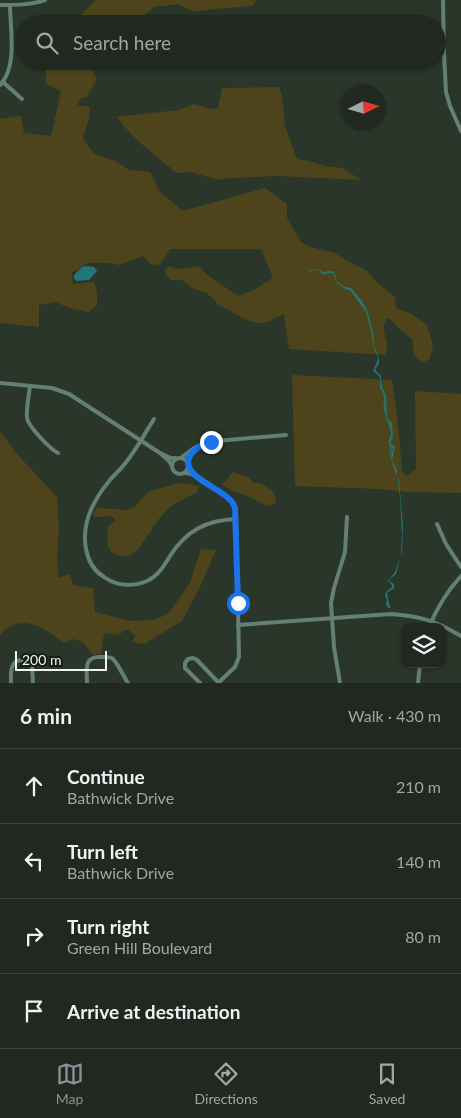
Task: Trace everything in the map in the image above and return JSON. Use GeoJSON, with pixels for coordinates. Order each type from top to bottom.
{"type":"FeatureCollection","features":[{"type":"Feature","properties":{"kind":"street"},"geometry":{"type":"LineString","coordinates":[[0,5],[28,4],[45,0]]}},
{"type":"Feature","properties":{"kind":"street"},"geometry":{"type":"LineString","coordinates":[[443,0],[443,15]]}},
{"type":"Feature","properties":{"kind":"street"},"geometry":{"type":"LineString","coordinates":[[10,5],[11,61],[7,75],[1,84],[22,99]]}},
{"type":"Feature","properties":{"kind":"street"},"geometry":{"type":"LineString","coordinates":[[445,70],[446,92],[461,131]]}},
{"type":"Feature","properties":{"kind":"street"},"geometry":{"type":"LineString","coordinates":[[0,383],[52,388],[69,394],[160,453],[170,461],[176,473],[190,474],[204,481]]}},
{"type":"Feature","properties":{"kind":"street"},"geometry":{"type":"LineString","coordinates":[[30,386],[28,422],[48,447],[58,453]]}},
{"type":"Feature","properties":{"kind":"street"},"geometry":{"type":"LineString","coordinates":[[154,419],[123,467],[111,478],[104,488],[88,516],[85,534],[86,549],[90,563],[100,575],[110,581],[122,585],[145,582],[159,572],[179,544],[192,531],[212,522],[236,519]]}},
{"type":"Feature","properties":{"kind":"street"},"geometry":{"type":"LineString","coordinates":[[238,434],[239,439]]}},
{"type":"Feature","properties":{"kind":"street"},"geometry":{"type":"LineString","coordinates":[[173,468],[173,462],[200,445],[216,441],[286,436]]}},
{"type":"Feature","properties":{"kind":"street"},"geometry":{"type":"LineString","coordinates":[[183,474],[187,471],[191,454],[200,445]]}},
{"type":"Feature","properties":{"kind":"street"},"geometry":{"type":"LineString","coordinates":[[160,453],[171,458],[185,459],[193,473],[231,500],[235,508],[238,661],[233,669],[218,683],[196,659],[188,659],[185,663],[185,668],[200,683]]}},
{"type":"Feature","properties":{"kind":"street"},"geometry":{"type":"LineString","coordinates":[[340,683],[335,660],[331,619],[332,595],[345,552],[346,517]]}},
{"type":"Feature","properties":{"kind":"street"},"geometry":{"type":"LineString","coordinates":[[438,524],[446,544],[461,567]]}},
{"type":"Feature","properties":{"kind":"street"},"geometry":{"type":"LineString","coordinates":[[431,623],[444,597],[461,576]]}},
{"type":"Feature","properties":{"kind":"street"},"geometry":{"type":"LineString","coordinates":[[238,625],[391,614],[432,620],[461,636]]}},
{"type":"Feature","properties":{"kind":"street"},"geometry":{"type":"LineString","coordinates":[[87,683],[87,664],[90,659],[98,656],[113,659],[128,683]]}},
{"type":"Feature","properties":{"kind":"street"},"geometry":{"type":"LineString","coordinates":[[11,683],[12,666],[16,662],[23,660],[28,661],[32,666],[33,683]]}},
{"type":"Feature","properties":{"kind":"street"},"geometry":{"type":"LineString","coordinates":[[418,683],[420,668]]}},
{"type":"Feature","properties":{"kind":"shaded area"},"geometry":{"type":"Polygon","coordinates":[[[96,0],[257,0],[252,6],[193,12],[179,4],[154,7],[144,15],[80,15],[96,0]]]}},
{"type":"Feature","properties":{"kind":"shaded area"},"geometry":{"type":"Polygon","coordinates":[[[46,70],[96,70],[93,73],[97,79],[87,97],[80,99],[77,105],[90,107],[83,138],[94,154],[115,161],[129,170],[150,172],[160,192],[183,211],[265,188],[287,204],[287,218],[301,242],[310,247],[332,252],[367,271],[395,297],[396,308],[412,314],[427,325],[433,346],[430,358],[423,363],[414,356],[412,339],[391,320],[386,318],[383,328],[387,342],[386,355],[289,349],[284,314],[268,322],[249,321],[219,305],[207,293],[192,288],[182,280],[171,280],[164,272],[169,266],[180,269],[199,266],[206,274],[238,296],[252,291],[273,278],[261,249],[170,249],[160,265],[151,264],[143,256],[119,265],[87,263],[72,273],[73,284],[94,282],[97,292],[97,305],[88,312],[55,302],[39,305],[39,327],[0,323],[0,119],[21,116],[24,133],[51,136],[61,91],[46,84],[46,70]]]}},
{"type":"Feature","properties":{"kind":"shaded area"},"geometry":{"type":"Polygon","coordinates":[[[279,87],[282,96],[285,126],[297,159],[342,168],[361,180],[278,176],[219,180],[191,172],[177,173],[145,147],[116,117],[179,110],[194,104],[212,109],[218,108],[222,88],[279,87]]]}},
{"type":"Feature","properties":{"kind":"shaded area"},"geometry":{"type":"Polygon","coordinates":[[[292,375],[392,380],[402,472],[407,476],[416,469],[415,391],[461,394],[461,493],[295,486],[292,375]]]}},
{"type":"Feature","properties":{"kind":"shaded area"},"geometry":{"type":"Polygon","coordinates":[[[0,431],[16,453],[57,497],[59,528],[57,561],[59,578],[70,574],[73,585],[93,588],[95,612],[130,621],[154,620],[168,614],[190,583],[201,549],[216,550],[200,587],[182,621],[144,644],[132,642],[135,636],[129,630],[124,630],[119,635],[104,633],[101,654],[92,654],[83,642],[73,639],[64,643],[49,632],[32,624],[16,624],[0,635],[0,431]]]}},
{"type":"Feature","properties":{"kind":"shaded area"},"geometry":{"type":"Polygon","coordinates":[[[233,472],[248,477],[254,483],[261,483],[274,492],[276,503],[271,504],[271,506],[265,505],[222,485],[233,472]]]}},
{"type":"Feature","properties":{"kind":"shaded area"},"geometry":{"type":"Polygon","coordinates":[[[180,483],[199,487],[196,493],[175,504],[164,513],[143,543],[134,552],[125,556],[112,552],[108,546],[107,534],[108,527],[116,520],[112,516],[95,517],[93,513],[97,508],[127,510],[134,507],[149,491],[180,483]]]}},
{"type":"Feature","properties":{"kind":"water"},"geometry":{"type":"Polygon","coordinates":[[[82,267],[94,267],[97,271],[89,280],[76,281],[74,275],[82,267]]]}},
{"type":"Feature","properties":{"kind":"water"},"geometry":{"type":"Polygon","coordinates":[[[318,269],[323,272],[334,272],[337,282],[351,288],[367,310],[374,346],[379,359],[375,370],[381,376],[381,384],[386,396],[387,418],[392,423],[393,436],[390,444],[395,447],[392,460],[397,470],[396,475],[391,458],[393,448],[389,444],[391,435],[390,424],[386,418],[380,379],[373,371],[378,358],[374,349],[366,312],[350,290],[337,283],[333,273],[322,274],[319,270],[316,270],[294,280],[310,271],[318,269]]]}},
{"type":"Feature","properties":{"kind":"water"},"geometry":{"type":"Polygon","coordinates":[[[397,477],[399,480],[403,526],[401,556],[402,534],[397,477]]]}},
{"type":"Feature","properties":{"kind":"water"},"geometry":{"type":"Polygon","coordinates":[[[401,557],[396,574],[389,580],[394,584],[394,588],[387,593],[391,608],[388,608],[385,595],[392,585],[388,581],[395,572],[401,557]]]}},
{"type":"Feature","properties":{"kind":"waterway"},"geometry":{"type":"LineString","coordinates":[[384,401],[385,412]]}},
{"type":"Feature","properties":{"kind":"waterway"},"geometry":{"type":"LineString","coordinates":[[388,421],[390,429]]}},
{"type":"Feature","properties":{"kind":"waterway"},"geometry":{"type":"LineString","coordinates":[[390,440],[391,456]]}},
{"type":"Feature","properties":{"kind":"route"},"geometry":{"type":"LineString","coordinates":[[211,442],[200,445],[193,452],[188,466],[193,473],[229,498],[235,508],[238,603]]}}]}
